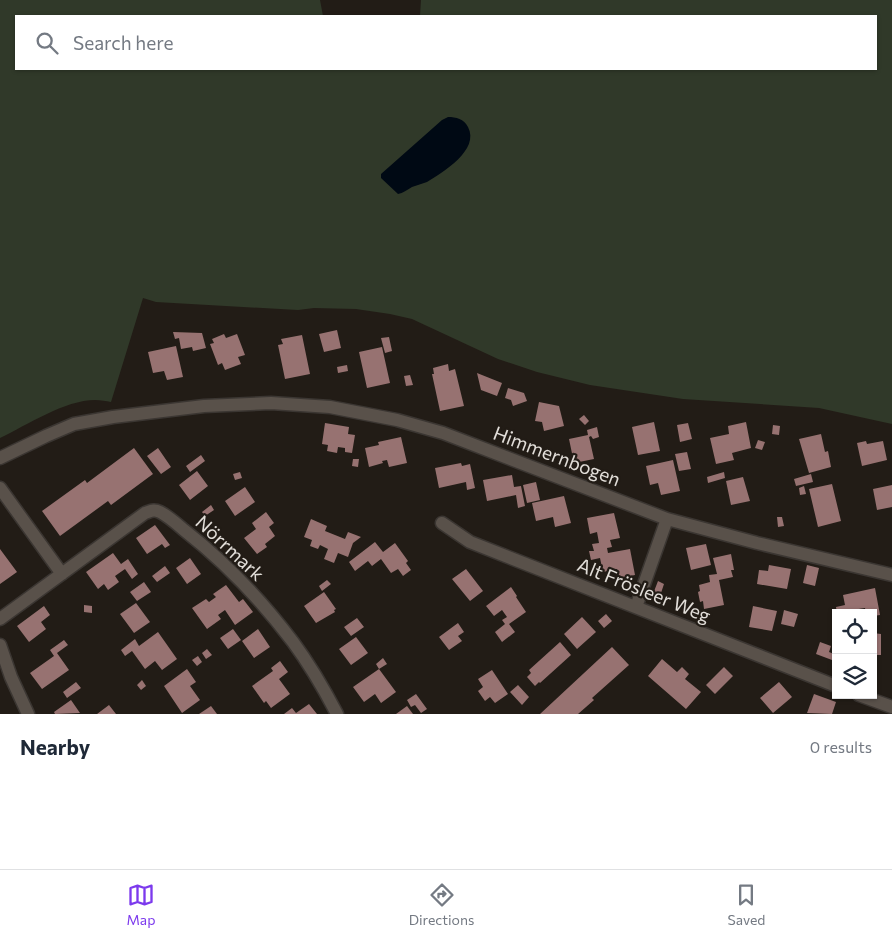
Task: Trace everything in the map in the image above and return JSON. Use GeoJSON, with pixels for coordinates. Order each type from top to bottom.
{"type":"FeatureCollection","features":[{"type":"Feature","properties":{"kind":"street","name":"Himmernbogen"},"geometry":{"type":"LineString","coordinates":[[0,458],[74,424],[113,417],[204,406],[271,403],[320,406],[397,420],[443,433],[667,519],[757,543],[892,575]]}},
{"type":"Feature","properties":{"kind":"street"},"geometry":{"type":"LineString","coordinates":[[0,488],[62,574]]}},
{"type":"Feature","properties":{"kind":"street","name":"Nörrmark"},"geometry":{"type":"LineString","coordinates":[[0,619],[145,513],[153,510],[161,512],[228,568],[262,604],[293,643],[321,684],[337,714]]}},
{"type":"Feature","properties":{"kind":"street"},"geometry":{"type":"LineString","coordinates":[[636,608],[667,519]]}},
{"type":"Feature","properties":{"kind":"street","name":"Alt Frösleer Weg"},"geometry":{"type":"LineString","coordinates":[[442,523],[470,542],[832,684]]}},
{"type":"Feature","properties":{"kind":"street"},"geometry":{"type":"LineString","coordinates":[[0,645],[11,677],[28,714]]}},
{"type":"Feature","properties":{"kind":"street"},"geometry":{"type":"LineString","coordinates":[[869,699],[892,708]]}},
{"type":"Feature","properties":{"kind":"green space"},"geometry":{"type":"Polygon","coordinates":[[[0,0],[320,0],[323,15],[15,15],[15,70],[877,70],[877,15],[420,15],[421,0],[892,0],[892,424],[819,408],[683,399],[590,385],[537,372],[498,359],[412,319],[390,314],[356,309],[314,308],[298,310],[156,302],[143,298],[111,402],[95,400],[71,404],[46,414],[0,438],[0,0]]]}},
{"type":"Feature","properties":{"kind":"shaded area"},"geometry":{"type":"Polygon","coordinates":[[[448,117],[460,119],[468,127],[470,136],[465,152],[434,178],[398,194],[381,178],[381,174],[442,120],[448,117]]]}},
{"type":"Feature","properties":{"kind":"building"},"geometry":{"type":"Polygon","coordinates":[[[337,330],[341,348],[324,352],[319,334],[337,330]]]}},
{"type":"Feature","properties":{"kind":"building"},"geometry":{"type":"Polygon","coordinates":[[[173,332],[202,333],[206,348],[193,351],[192,347],[181,349],[179,338],[175,339],[173,332]]]}},
{"type":"Feature","properties":{"kind":"building"},"geometry":{"type":"Polygon","coordinates":[[[224,334],[226,338],[237,334],[245,355],[238,357],[241,364],[225,370],[222,363],[218,365],[210,344],[214,343],[212,339],[224,334]]]}},
{"type":"Feature","properties":{"kind":"building"},"geometry":{"type":"Polygon","coordinates":[[[302,335],[310,374],[285,379],[278,345],[283,344],[281,339],[302,335]]]}},
{"type":"Feature","properties":{"kind":"building"},"geometry":{"type":"Polygon","coordinates":[[[389,337],[392,351],[385,353],[381,338],[389,337]]]}},
{"type":"Feature","properties":{"kind":"building"},"geometry":{"type":"Polygon","coordinates":[[[176,346],[183,377],[167,380],[164,371],[153,373],[148,352],[176,346]]]}},
{"type":"Feature","properties":{"kind":"building"},"geometry":{"type":"Polygon","coordinates":[[[382,347],[390,383],[367,388],[359,352],[382,347]]]}},
{"type":"Feature","properties":{"kind":"building"},"geometry":{"type":"Polygon","coordinates":[[[448,364],[449,371],[455,369],[464,406],[440,411],[432,374],[434,374],[433,368],[448,364]]]}},
{"type":"Feature","properties":{"kind":"building"},"geometry":{"type":"Polygon","coordinates":[[[347,365],[348,371],[338,373],[337,367],[347,365]]]}},
{"type":"Feature","properties":{"kind":"building"},"geometry":{"type":"Polygon","coordinates":[[[477,373],[502,383],[497,396],[481,390],[477,373]]]}},
{"type":"Feature","properties":{"kind":"building"},"geometry":{"type":"Polygon","coordinates":[[[410,375],[413,385],[406,386],[404,376],[410,375]]]}},
{"type":"Feature","properties":{"kind":"building"},"geometry":{"type":"Polygon","coordinates":[[[508,388],[524,393],[527,401],[513,406],[511,400],[505,398],[508,388]]]}},
{"type":"Feature","properties":{"kind":"building"},"geometry":{"type":"Polygon","coordinates":[[[539,402],[559,406],[564,426],[544,431],[542,422],[535,421],[539,402]]]}},
{"type":"Feature","properties":{"kind":"building"},"geometry":{"type":"Polygon","coordinates":[[[584,415],[589,421],[585,425],[579,419],[584,415]]]}},
{"type":"Feature","properties":{"kind":"building"},"geometry":{"type":"Polygon","coordinates":[[[654,422],[660,451],[638,455],[632,427],[654,422]]]}},
{"type":"Feature","properties":{"kind":"building"},"geometry":{"type":"Polygon","coordinates":[[[746,422],[751,448],[732,453],[734,460],[716,464],[710,438],[729,434],[728,426],[746,422]]]}},
{"type":"Feature","properties":{"kind":"building"},"geometry":{"type":"Polygon","coordinates":[[[325,423],[349,427],[348,434],[355,435],[352,453],[345,452],[345,448],[338,447],[337,453],[327,451],[328,445],[322,444],[325,423]]]}},
{"type":"Feature","properties":{"kind":"building"},"geometry":{"type":"Polygon","coordinates":[[[688,423],[692,439],[680,442],[677,425],[688,423]]]}},
{"type":"Feature","properties":{"kind":"building"},"geometry":{"type":"Polygon","coordinates":[[[773,425],[780,426],[779,435],[772,434],[773,425]]]}},
{"type":"Feature","properties":{"kind":"building"},"geometry":{"type":"Polygon","coordinates":[[[597,427],[599,437],[593,439],[591,436],[589,437],[594,459],[574,463],[569,439],[588,435],[587,430],[597,427]]]}},
{"type":"Feature","properties":{"kind":"building"},"geometry":{"type":"Polygon","coordinates":[[[821,434],[825,452],[828,451],[831,467],[809,473],[799,439],[821,434]]]}},
{"type":"Feature","properties":{"kind":"building"},"geometry":{"type":"Polygon","coordinates":[[[401,437],[407,463],[389,467],[387,460],[369,467],[365,448],[379,445],[378,442],[401,437]]]}},
{"type":"Feature","properties":{"kind":"building"},"geometry":{"type":"Polygon","coordinates":[[[758,440],[765,442],[762,450],[755,448],[758,440]]]}},
{"type":"Feature","properties":{"kind":"building"},"geometry":{"type":"Polygon","coordinates":[[[866,441],[867,444],[883,441],[887,460],[862,466],[857,443],[866,441]]]}},
{"type":"Feature","properties":{"kind":"building"},"geometry":{"type":"Polygon","coordinates":[[[134,448],[153,474],[111,505],[108,501],[60,536],[42,511],[85,480],[87,483],[134,448]]]}},
{"type":"Feature","properties":{"kind":"building"},"geometry":{"type":"Polygon","coordinates":[[[158,448],[171,467],[161,474],[147,456],[158,448]]]}},
{"type":"Feature","properties":{"kind":"building"},"geometry":{"type":"Polygon","coordinates":[[[687,452],[691,469],[679,471],[675,454],[687,452]]]}},
{"type":"Feature","properties":{"kind":"building"},"geometry":{"type":"Polygon","coordinates":[[[201,455],[205,461],[190,472],[186,466],[201,455]]]}},
{"type":"Feature","properties":{"kind":"building"},"geometry":{"type":"Polygon","coordinates":[[[353,459],[359,459],[358,467],[352,466],[353,459]]]}},
{"type":"Feature","properties":{"kind":"building"},"geometry":{"type":"Polygon","coordinates":[[[673,460],[680,491],[661,495],[658,483],[650,485],[646,466],[673,460]]]}},
{"type":"Feature","properties":{"kind":"building"},"geometry":{"type":"Polygon","coordinates":[[[461,463],[462,466],[470,464],[475,488],[467,490],[466,482],[439,488],[435,468],[461,463]]]}},
{"type":"Feature","properties":{"kind":"building"},"geometry":{"type":"Polygon","coordinates":[[[197,471],[208,486],[190,500],[179,485],[197,471]]]}},
{"type":"Feature","properties":{"kind":"building"},"geometry":{"type":"Polygon","coordinates":[[[240,472],[242,478],[235,480],[233,474],[240,472]]]}},
{"type":"Feature","properties":{"kind":"building"},"geometry":{"type":"Polygon","coordinates":[[[724,472],[725,478],[708,483],[707,477],[724,472]]]}},
{"type":"Feature","properties":{"kind":"building"},"geometry":{"type":"Polygon","coordinates":[[[811,474],[813,482],[796,486],[794,479],[811,474]]]}},
{"type":"Feature","properties":{"kind":"building"},"geometry":{"type":"Polygon","coordinates":[[[512,475],[514,487],[521,486],[525,506],[518,508],[516,495],[487,501],[483,480],[512,475]]]}},
{"type":"Feature","properties":{"kind":"building"},"geometry":{"type":"Polygon","coordinates":[[[743,477],[750,501],[731,505],[726,481],[743,477]]]}},
{"type":"Feature","properties":{"kind":"building"},"geometry":{"type":"Polygon","coordinates":[[[536,482],[540,500],[527,503],[523,485],[536,482]]]}},
{"type":"Feature","properties":{"kind":"building"},"geometry":{"type":"Polygon","coordinates":[[[832,484],[841,521],[818,527],[809,489],[832,484]]]}},
{"type":"Feature","properties":{"kind":"building"},"geometry":{"type":"Polygon","coordinates":[[[892,485],[892,507],[877,510],[873,489],[892,485]]]}},
{"type":"Feature","properties":{"kind":"building"},"geometry":{"type":"Polygon","coordinates":[[[804,486],[806,494],[800,495],[799,488],[804,486]]]}},
{"type":"Feature","properties":{"kind":"building"},"geometry":{"type":"Polygon","coordinates":[[[245,487],[255,502],[235,516],[225,501],[245,487]]]}},
{"type":"Feature","properties":{"kind":"building"},"geometry":{"type":"Polygon","coordinates":[[[564,496],[571,523],[555,527],[553,517],[536,521],[532,503],[564,496]]]}},
{"type":"Feature","properties":{"kind":"building"},"geometry":{"type":"Polygon","coordinates":[[[211,505],[214,510],[205,516],[202,512],[211,505]]]}},
{"type":"Feature","properties":{"kind":"building"},"geometry":{"type":"Polygon","coordinates":[[[266,512],[274,523],[269,527],[275,536],[265,544],[267,547],[257,554],[244,538],[256,529],[252,523],[266,512]]]}},
{"type":"Feature","properties":{"kind":"building"},"geometry":{"type":"Polygon","coordinates":[[[614,513],[620,538],[610,540],[612,547],[607,548],[608,553],[630,549],[635,575],[619,578],[617,569],[603,572],[600,558],[591,560],[589,551],[594,551],[592,544],[599,543],[597,532],[590,534],[587,518],[614,513]]]}},
{"type":"Feature","properties":{"kind":"building"},"geometry":{"type":"Polygon","coordinates":[[[777,517],[782,517],[784,526],[778,527],[777,517]]]}},
{"type":"Feature","properties":{"kind":"building"},"geometry":{"type":"Polygon","coordinates":[[[311,519],[327,526],[325,531],[345,539],[348,532],[361,537],[353,543],[348,557],[338,553],[334,563],[324,559],[328,549],[320,545],[318,549],[310,546],[312,540],[304,537],[311,519]]]}},
{"type":"Feature","properties":{"kind":"building"},"geometry":{"type":"Polygon","coordinates":[[[155,525],[170,545],[165,548],[162,544],[147,554],[136,538],[155,525]]]}},
{"type":"Feature","properties":{"kind":"building"},"geometry":{"type":"Polygon","coordinates":[[[375,542],[383,552],[395,543],[408,561],[406,563],[411,570],[403,576],[398,569],[391,573],[381,559],[372,566],[368,561],[355,571],[349,562],[375,542]]]}},
{"type":"Feature","properties":{"kind":"building"},"geometry":{"type":"Polygon","coordinates":[[[706,544],[711,565],[691,570],[686,548],[706,544]]]}},
{"type":"Feature","properties":{"kind":"building"},"geometry":{"type":"Polygon","coordinates":[[[0,549],[17,572],[0,584],[0,549]]]}},
{"type":"Feature","properties":{"kind":"building"},"geometry":{"type":"Polygon","coordinates":[[[113,553],[121,564],[128,559],[138,574],[132,579],[125,569],[115,576],[119,582],[108,590],[104,584],[98,589],[86,572],[113,553]]]}},
{"type":"Feature","properties":{"kind":"building"},"geometry":{"type":"Polygon","coordinates":[[[731,554],[734,570],[731,570],[733,577],[719,580],[724,605],[704,609],[703,601],[700,602],[699,585],[710,582],[709,575],[717,574],[713,558],[731,554]]]}},
{"type":"Feature","properties":{"kind":"building"},"geometry":{"type":"Polygon","coordinates":[[[190,558],[201,574],[187,584],[176,568],[190,558]]]}},
{"type":"Feature","properties":{"kind":"building"},"geometry":{"type":"Polygon","coordinates":[[[769,565],[791,569],[787,589],[757,584],[759,570],[768,571],[769,565]]]}},
{"type":"Feature","properties":{"kind":"building"},"geometry":{"type":"Polygon","coordinates":[[[807,565],[819,568],[815,586],[803,583],[807,565]]]}},
{"type":"Feature","properties":{"kind":"building"},"geometry":{"type":"Polygon","coordinates":[[[165,566],[170,573],[157,582],[152,576],[165,566]]]}},
{"type":"Feature","properties":{"kind":"building"},"geometry":{"type":"Polygon","coordinates":[[[466,569],[483,591],[470,601],[452,579],[466,569]]]}},
{"type":"Feature","properties":{"kind":"building"},"geometry":{"type":"Polygon","coordinates":[[[327,580],[331,584],[322,591],[319,586],[327,580]]]}},
{"type":"Feature","properties":{"kind":"building"},"geometry":{"type":"Polygon","coordinates":[[[658,581],[664,584],[660,596],[653,594],[658,581]]]}},
{"type":"Feature","properties":{"kind":"building"},"geometry":{"type":"Polygon","coordinates":[[[144,582],[151,592],[137,601],[130,592],[144,582]]]}},
{"type":"Feature","properties":{"kind":"building"},"geometry":{"type":"Polygon","coordinates":[[[226,585],[239,602],[243,599],[253,612],[235,625],[225,610],[218,615],[221,619],[207,629],[192,608],[206,599],[209,602],[216,597],[213,594],[226,585]]]}},
{"type":"Feature","properties":{"kind":"building"},"geometry":{"type":"Polygon","coordinates":[[[511,587],[526,612],[509,624],[515,632],[502,642],[495,632],[505,624],[502,620],[507,617],[502,610],[494,616],[486,606],[511,587]]]}},
{"type":"Feature","properties":{"kind":"building"},"geometry":{"type":"Polygon","coordinates":[[[875,588],[880,615],[877,615],[877,609],[836,609],[836,607],[845,605],[843,595],[875,588]]]}},
{"type":"Feature","properties":{"kind":"building"},"geometry":{"type":"Polygon","coordinates":[[[324,592],[336,609],[334,610],[335,612],[316,623],[304,606],[324,592]]]}},
{"type":"Feature","properties":{"kind":"building"},"geometry":{"type":"Polygon","coordinates":[[[136,603],[150,622],[134,633],[120,614],[136,603]]]}},
{"type":"Feature","properties":{"kind":"building"},"geometry":{"type":"Polygon","coordinates":[[[84,605],[92,606],[92,613],[84,612],[84,605]]]}},
{"type":"Feature","properties":{"kind":"building"},"geometry":{"type":"Polygon","coordinates":[[[44,606],[50,615],[41,622],[46,629],[29,642],[17,626],[44,606]]]}},
{"type":"Feature","properties":{"kind":"building"},"geometry":{"type":"Polygon","coordinates":[[[753,606],[777,611],[772,631],[749,627],[753,606]]]}},
{"type":"Feature","properties":{"kind":"building"},"geometry":{"type":"Polygon","coordinates":[[[784,610],[798,614],[794,627],[781,624],[784,610]]]}},
{"type":"Feature","properties":{"kind":"building"},"geometry":{"type":"Polygon","coordinates":[[[606,614],[612,621],[604,628],[598,621],[606,614]]]}},
{"type":"Feature","properties":{"kind":"building"},"geometry":{"type":"Polygon","coordinates":[[[582,617],[596,632],[577,649],[564,634],[582,617]]]}},
{"type":"Feature","properties":{"kind":"building"},"geometry":{"type":"Polygon","coordinates":[[[357,618],[364,627],[351,636],[344,627],[357,618]]]}},
{"type":"Feature","properties":{"kind":"building"},"geometry":{"type":"Polygon","coordinates":[[[458,623],[464,632],[458,636],[462,641],[449,650],[439,637],[458,623]]]}},
{"type":"Feature","properties":{"kind":"building"},"geometry":{"type":"Polygon","coordinates":[[[233,629],[241,640],[228,649],[220,638],[233,629]]]}},
{"type":"Feature","properties":{"kind":"building"},"geometry":{"type":"Polygon","coordinates":[[[258,629],[270,647],[254,658],[242,641],[258,629]]]}},
{"type":"Feature","properties":{"kind":"building"},"geometry":{"type":"Polygon","coordinates":[[[158,632],[177,659],[162,670],[155,661],[145,669],[132,651],[125,656],[121,650],[135,639],[139,646],[158,632]]]}},
{"type":"Feature","properties":{"kind":"building"},"geometry":{"type":"Polygon","coordinates":[[[877,634],[881,634],[881,655],[877,655],[877,634]]]}},
{"type":"Feature","properties":{"kind":"building"},"geometry":{"type":"Polygon","coordinates":[[[356,637],[368,653],[351,665],[339,649],[356,637]]]}},
{"type":"Feature","properties":{"kind":"building"},"geometry":{"type":"Polygon","coordinates":[[[64,640],[68,645],[57,653],[69,670],[42,689],[30,673],[54,656],[50,650],[64,640]]]}},
{"type":"Feature","properties":{"kind":"building"},"geometry":{"type":"Polygon","coordinates":[[[560,642],[571,655],[535,686],[527,677],[531,673],[529,670],[560,642]]]}},
{"type":"Feature","properties":{"kind":"building"},"geometry":{"type":"Polygon","coordinates":[[[820,642],[831,646],[829,652],[832,653],[832,660],[816,654],[820,642]]]}},
{"type":"Feature","properties":{"kind":"building"},"geometry":{"type":"Polygon","coordinates":[[[612,647],[629,665],[592,698],[594,700],[578,714],[540,714],[612,647]]]}},
{"type":"Feature","properties":{"kind":"building"},"geometry":{"type":"Polygon","coordinates":[[[207,649],[212,655],[206,659],[202,653],[207,649]]]}},
{"type":"Feature","properties":{"kind":"building"},"geometry":{"type":"Polygon","coordinates":[[[198,656],[202,662],[197,666],[192,660],[198,656]]]}},
{"type":"Feature","properties":{"kind":"building"},"geometry":{"type":"Polygon","coordinates":[[[383,658],[387,664],[379,669],[376,664],[383,658]]]}},
{"type":"Feature","properties":{"kind":"building"},"geometry":{"type":"Polygon","coordinates":[[[662,659],[677,672],[682,667],[689,674],[685,679],[701,692],[686,709],[648,676],[662,659]]]}},
{"type":"Feature","properties":{"kind":"building"},"geometry":{"type":"Polygon","coordinates":[[[280,661],[288,672],[279,679],[290,694],[271,708],[266,701],[264,703],[252,686],[273,671],[271,668],[280,661]]]}},
{"type":"Feature","properties":{"kind":"building"},"geometry":{"type":"Polygon","coordinates":[[[724,667],[733,676],[715,694],[706,685],[724,667]]]}},
{"type":"Feature","properties":{"kind":"building"},"geometry":{"type":"Polygon","coordinates":[[[187,669],[196,682],[190,686],[200,700],[182,713],[164,686],[187,669]]]}},
{"type":"Feature","properties":{"kind":"building"},"geometry":{"type":"Polygon","coordinates":[[[379,669],[396,692],[381,703],[375,694],[364,702],[353,687],[379,669]]]}},
{"type":"Feature","properties":{"kind":"building"},"geometry":{"type":"Polygon","coordinates":[[[492,670],[508,694],[495,703],[490,697],[485,701],[478,691],[483,687],[478,679],[492,670]]]}},
{"type":"Feature","properties":{"kind":"building"},"geometry":{"type":"Polygon","coordinates":[[[142,680],[146,686],[141,690],[137,685],[142,680]]]}},
{"type":"Feature","properties":{"kind":"building"},"geometry":{"type":"Polygon","coordinates":[[[76,682],[81,688],[67,698],[63,692],[76,682]]]}},
{"type":"Feature","properties":{"kind":"building"},"geometry":{"type":"Polygon","coordinates":[[[779,682],[792,697],[773,713],[760,698],[779,682]]]}},
{"type":"Feature","properties":{"kind":"building"},"geometry":{"type":"Polygon","coordinates":[[[518,685],[529,697],[522,705],[510,692],[518,685]]]}},
{"type":"Feature","properties":{"kind":"building"},"geometry":{"type":"Polygon","coordinates":[[[416,694],[427,709],[421,713],[415,705],[411,707],[407,700],[416,694]]]}},
{"type":"Feature","properties":{"kind":"building"},"geometry":{"type":"Polygon","coordinates":[[[814,694],[836,702],[832,714],[807,713],[814,694]]]}},
{"type":"Feature","properties":{"kind":"building"},"geometry":{"type":"Polygon","coordinates":[[[71,700],[80,713],[55,714],[54,712],[71,700]]]}},
{"type":"Feature","properties":{"kind":"building"},"geometry":{"type":"Polygon","coordinates":[[[309,704],[317,714],[284,714],[292,708],[296,713],[309,704]]]}},
{"type":"Feature","properties":{"kind":"building"},"geometry":{"type":"Polygon","coordinates":[[[109,705],[116,714],[97,714],[109,705]]]}},
{"type":"Feature","properties":{"kind":"building"},"geometry":{"type":"Polygon","coordinates":[[[211,706],[217,714],[199,714],[211,706]]]}},
{"type":"Feature","properties":{"kind":"building"},"geometry":{"type":"Polygon","coordinates":[[[407,706],[413,714],[396,714],[407,706]]]}}]}
